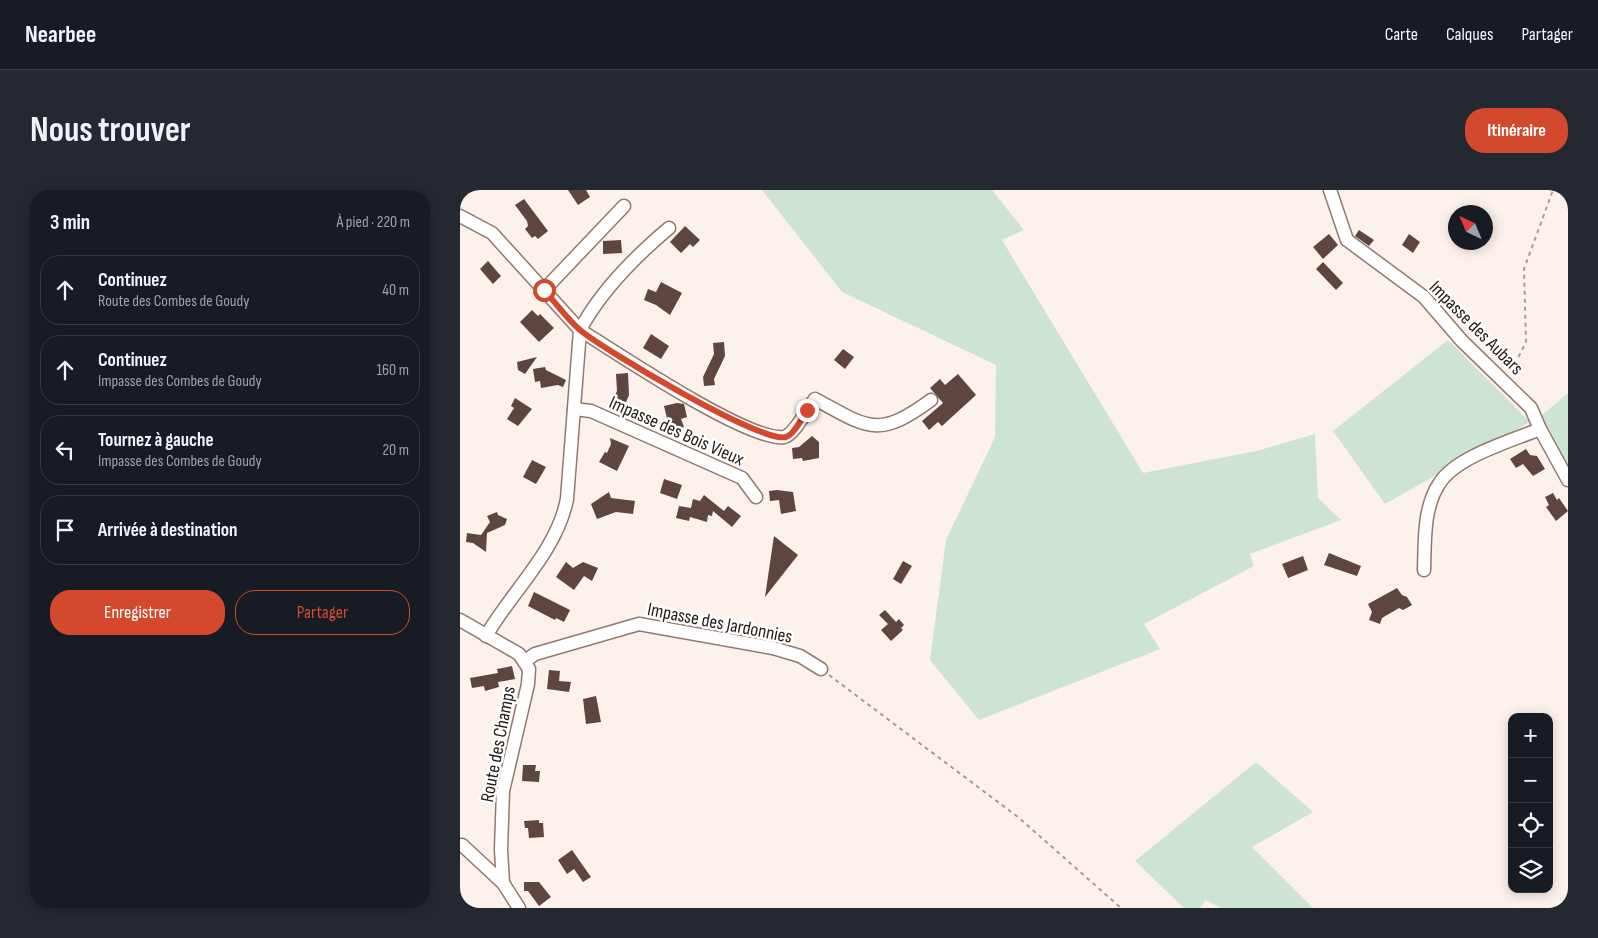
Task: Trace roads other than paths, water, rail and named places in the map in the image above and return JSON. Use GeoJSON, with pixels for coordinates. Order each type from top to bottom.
{"type":"FeatureCollection","features":[{"type":"Feature","properties":{"kind":"street","name":"Impasse des Aubars"},"geometry":{"type":"LineString","coordinates":[[1330,190],[1347,240],[1424,297],[1462,341],[1532,408],[1540,429],[1568,480]]}},
{"type":"Feature","properties":{"kind":"street"},"geometry":{"type":"LineString","coordinates":[[544,290],[624,206]]}},
{"type":"Feature","properties":{"kind":"street"},"geometry":{"type":"LineString","coordinates":[[460,216],[492,233],[580,330],[724,417],[773,436],[786,437],[792,433],[815,399],[858,422],[877,427],[909,416],[931,400]]}},
{"type":"Feature","properties":{"kind":"street"},"geometry":{"type":"LineString","coordinates":[[486,636],[545,550],[563,518],[567,499],[580,330],[587,317],[640,252],[669,228]]}},
{"type":"Feature","properties":{"kind":"street","name":"Impasse des Bois Vieux"},"geometry":{"type":"LineString","coordinates":[[574,409],[590,411],[742,478],[756,498]]}},
{"type":"Feature","properties":{"kind":"street"},"geometry":{"type":"LineString","coordinates":[[1424,570],[1425,529],[1439,482],[1458,465],[1540,429]]}},
{"type":"Feature","properties":{"kind":"street"},"geometry":{"type":"LineString","coordinates":[[460,620],[519,654],[525,660]]}},
{"type":"Feature","properties":{"kind":"street","name":"Impasse des Jardonnies"},"geometry":{"type":"LineString","coordinates":[[525,660],[535,654],[639,624],[773,648],[800,656],[821,669]]}},
{"type":"Feature","properties":{"kind":"street","name":"Route des Champs"},"geometry":{"type":"LineString","coordinates":[[519,908],[503,883],[501,850],[503,791],[528,684],[529,669],[525,660]]}},
{"type":"Feature","properties":{"kind":"street"},"geometry":{"type":"LineString","coordinates":[[462,845],[503,883]]}}]}
